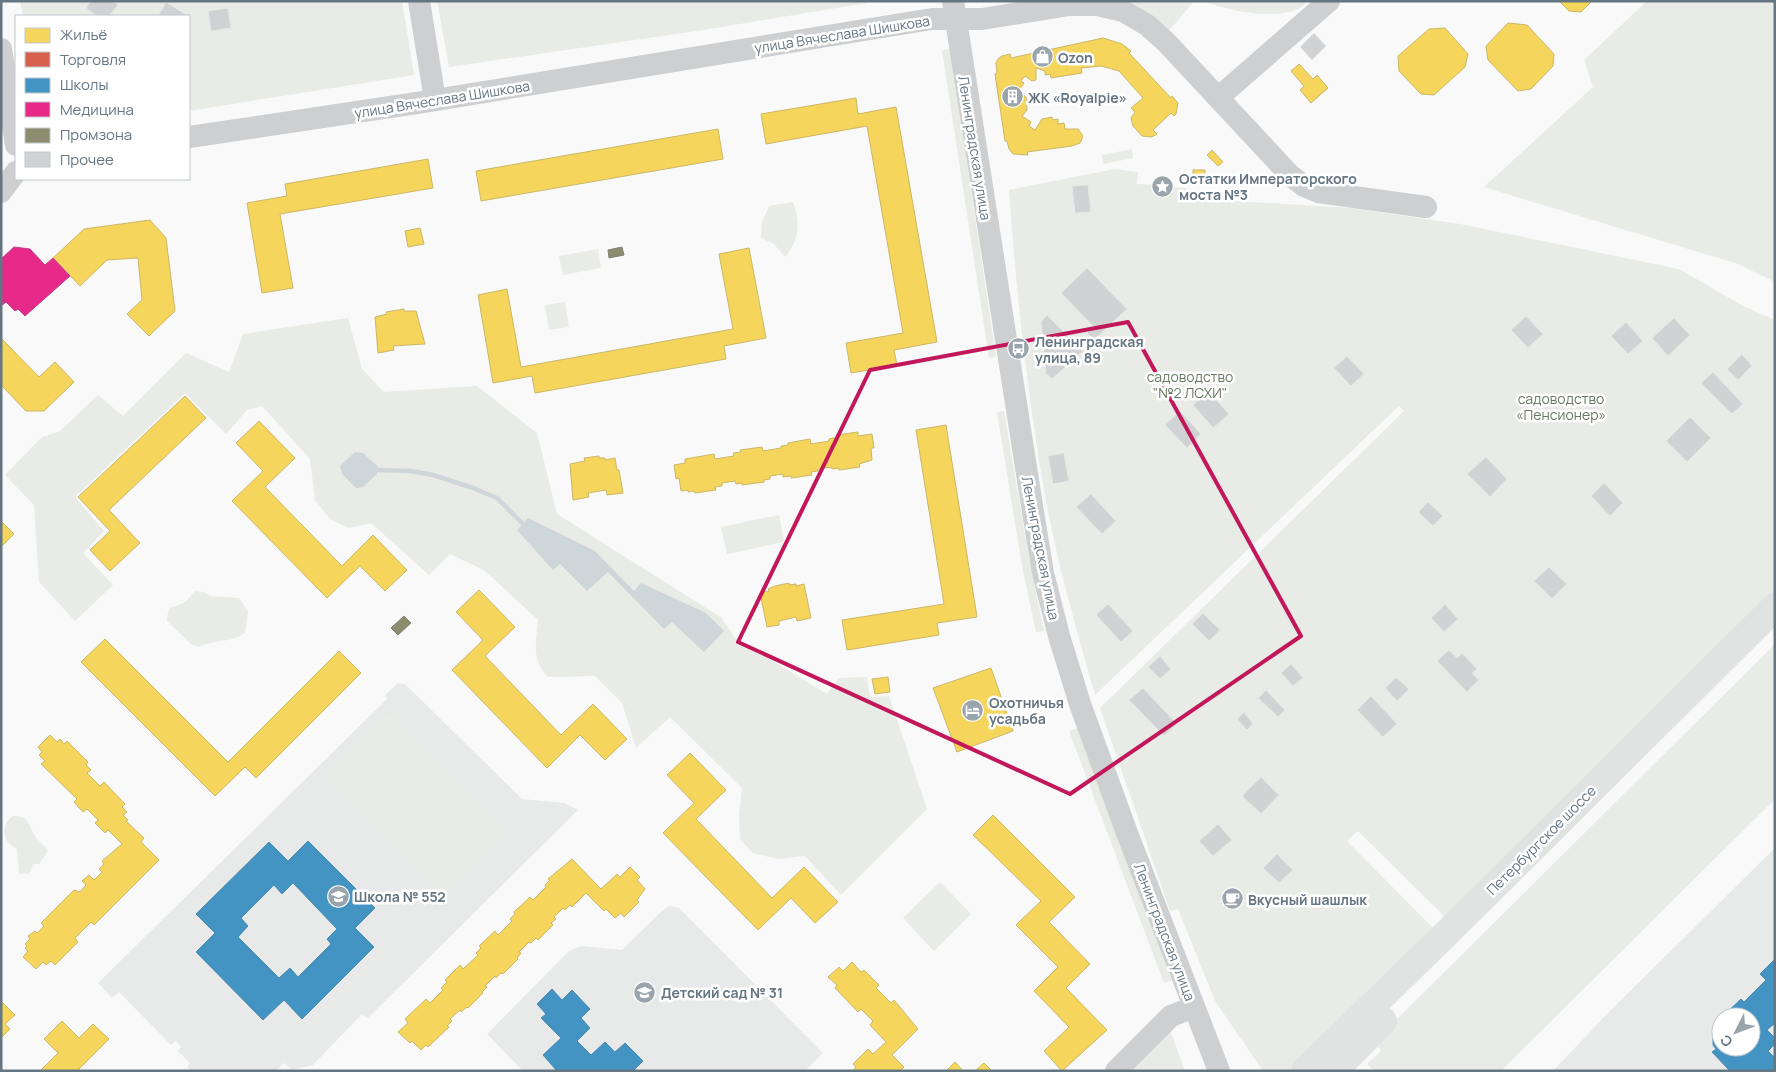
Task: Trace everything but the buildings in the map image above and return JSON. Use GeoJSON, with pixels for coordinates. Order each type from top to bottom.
{"type":"FeatureCollection","features":[{"type":"Feature","properties":{"kind":"main road","name":"Петербургское шоссе"},"geometry":{"type":"LineString","coordinates":[[1305,1071],[1448,932],[1775,606]]}},
{"type":"Feature","properties":{"kind":"main road","name":"Петербургское шоссе"},"geometry":{"type":"LineString","coordinates":[[1334,1071],[1775,632]]}},
{"type":"Feature","properties":{"kind":"street"},"geometry":{"type":"LineString","coordinates":[[419,1],[435,100]]}},
{"type":"Feature","properties":{"kind":"street"},"geometry":{"type":"LineString","coordinates":[[1219,98],[1329,1]]}},
{"type":"Feature","properties":{"kind":"street","name":"улица Вячеслава Шишкова"},"geometry":{"type":"LineString","coordinates":[[190,137],[435,100],[932,19],[954,10],[989,18],[1069,5],[1097,5],[1123,11],[1147,24],[1219,98],[1276,161],[1304,186],[1318,192],[1426,207]]}},
{"type":"Feature","properties":{"kind":"street","name":"Ленинградская улица"},"geometry":{"type":"LineString","coordinates":[[954,10],[1043,573],[1059,636],[1080,704],[1219,1071]]}},
{"type":"Feature","properties":{"kind":"street"},"geometry":{"type":"LineString","coordinates":[[1,49],[15,139]]}},
{"type":"Feature","properties":{"kind":"street"},"geometry":{"type":"LineString","coordinates":[[1,192],[15,173]]}},
{"type":"Feature","properties":{"kind":"street"},"geometry":{"type":"LineString","coordinates":[[1116,1071],[1171,1016],[1194,1007]]}},
{"type":"Feature","properties":{"kind":"highlighted area"},"geometry":{"type":"Polygon","coordinates":[[[1128,322],[1301,636],[1070,794],[738,642],[870,370],[1128,322]]]}},
{"type":"Feature","properties":{"kind":"shaded area"},"geometry":{"type":"Polygon","coordinates":[[[355,452],[363,453],[377,466],[377,474],[363,487],[356,488],[342,474],[340,466],[355,452]]]}},
{"type":"Feature","properties":{"kind":"shaded area"},"geometry":{"type":"Polygon","coordinates":[[[528,518],[595,551],[634,591],[641,583],[706,613],[724,631],[704,652],[672,622],[664,629],[608,572],[587,591],[560,564],[553,570],[517,530],[528,518]]]}},
{"type":"Feature","properties":{"kind":"shaded area","name":"Школа № 552"},"geometry":{"type":"Polygon","coordinates":[[[398,683],[405,684],[522,799],[564,803],[578,810],[368,1018],[361,1015],[313,1065],[292,1070],[284,1063],[276,1071],[191,1071],[187,1067],[190,1063],[178,1051],[181,1047],[176,1041],[171,1045],[119,992],[112,998],[98,983],[388,698],[385,695],[398,683]]]}},
{"type":"Feature","properties":{"kind":"shaded area"},"geometry":{"type":"Polygon","coordinates":[[[1775,848],[1775,1071],[1553,1071],[1609,1012],[1775,848]]]}},
{"type":"Feature","properties":{"kind":"shaded area","name":"Детский сад № 31"},"geometry":{"type":"Polygon","coordinates":[[[670,906],[679,908],[823,1053],[805,1071],[523,1071],[487,1034],[569,951],[581,946],[622,950],[663,910],[670,906]]]}},
{"type":"Feature","properties":{"kind":"green space"},"geometry":{"type":"Polygon","coordinates":[[[20,1],[402,1],[414,75],[190,111],[190,15],[23,15],[20,1]]]}},
{"type":"Feature","properties":{"kind":"green space"},"geometry":{"type":"Polygon","coordinates":[[[437,1],[867,1],[867,3],[703,30],[449,67],[437,1]]]}},
{"type":"Feature","properties":{"kind":"green space"},"geometry":{"type":"Polygon","coordinates":[[[1122,1],[1194,1],[1167,33],[1122,1]]]}},
{"type":"Feature","properties":{"kind":"green space"},"geometry":{"type":"Polygon","coordinates":[[[1205,1],[1307,1],[1300,8],[1289,12],[1265,14],[1238,11],[1205,1]]]}},
{"type":"Feature","properties":{"kind":"green space"},"geometry":{"type":"Polygon","coordinates":[[[1647,1],[1775,1],[1775,282],[1738,264],[1484,187],[1593,87],[1584,60],[1647,1]]]}},
{"type":"Feature","properties":{"kind":"green space"},"geometry":{"type":"Polygon","coordinates":[[[950,49],[996,357],[989,358],[942,50],[950,49]]]}},
{"type":"Feature","properties":{"kind":"green space"},"geometry":{"type":"Polygon","coordinates":[[[1132,149],[1133,158],[1103,164],[1102,155],[1132,149]]]}},
{"type":"Feature","properties":{"kind":"green space"},"geometry":{"type":"Polygon","coordinates":[[[1115,169],[1138,172],[1137,184],[1155,185],[1155,179],[1168,180],[1168,187],[1187,188],[1186,198],[1350,208],[1460,224],[1679,269],[1743,306],[1775,320],[1775,592],[1447,919],[1358,831],[1347,841],[1435,930],[1292,1071],[1263,1071],[1215,1001],[1178,909],[1170,911],[1100,708],[1404,411],[1399,406],[1095,695],[1060,568],[1044,490],[1023,340],[1009,190],[1115,169]]]}},
{"type":"Feature","properties":{"kind":"green space"},"geometry":{"type":"Polygon","coordinates":[[[793,202],[798,224],[796,238],[785,257],[774,244],[761,238],[762,222],[769,206],[793,202]]]}},
{"type":"Feature","properties":{"kind":"green space"},"geometry":{"type":"Polygon","coordinates":[[[598,249],[601,268],[563,275],[559,256],[598,249]]]}},
{"type":"Feature","properties":{"kind":"green space"},"geometry":{"type":"Polygon","coordinates":[[[565,302],[569,327],[549,330],[545,305],[565,302]]]}},
{"type":"Feature","properties":{"kind":"green space"},"geometry":{"type":"Polygon","coordinates":[[[348,318],[362,369],[384,392],[477,386],[537,433],[557,514],[722,618],[735,638],[827,694],[839,678],[867,677],[870,697],[889,696],[927,809],[841,895],[805,856],[778,859],[753,853],[740,839],[739,814],[742,788],[670,717],[636,748],[622,703],[595,676],[548,677],[539,664],[537,657],[538,620],[484,570],[450,554],[429,575],[371,523],[349,528],[330,519],[315,500],[310,459],[262,406],[247,410],[226,434],[185,393],[75,497],[104,531],[83,553],[113,585],[75,621],[39,582],[34,505],[5,475],[42,437],[60,431],[98,395],[123,416],[186,353],[229,372],[243,334],[348,318]]]}},
{"type":"Feature","properties":{"kind":"green space"},"geometry":{"type":"Polygon","coordinates":[[[1004,411],[1030,564],[1044,631],[1036,632],[1022,566],[997,412],[1004,411]]]}},
{"type":"Feature","properties":{"kind":"green space"},"geometry":{"type":"Polygon","coordinates":[[[779,515],[784,542],[727,554],[721,527],[779,515]]]}},
{"type":"Feature","properties":{"kind":"green space"},"geometry":{"type":"Polygon","coordinates":[[[195,591],[211,596],[239,598],[248,611],[245,633],[234,639],[199,647],[191,644],[167,621],[170,609],[185,602],[195,591]]]}},
{"type":"Feature","properties":{"kind":"green space"},"geometry":{"type":"Polygon","coordinates":[[[1775,644],[1775,799],[1501,1071],[1374,1071],[1367,1064],[1381,1051],[1378,1047],[1397,1019],[1775,644]]]}},
{"type":"Feature","properties":{"kind":"green space"},"geometry":{"type":"Polygon","coordinates":[[[389,714],[505,832],[442,894],[326,776],[389,714]]]}},
{"type":"Feature","properties":{"kind":"green space"},"geometry":{"type":"Polygon","coordinates":[[[1077,728],[1172,980],[1164,983],[1069,731],[1077,728]]]}},
{"type":"Feature","properties":{"kind":"green space"},"geometry":{"type":"Polygon","coordinates":[[[13,816],[25,819],[36,838],[48,851],[39,864],[33,864],[29,874],[19,874],[17,849],[8,842],[4,833],[6,824],[13,816]]]}},
{"type":"Feature","properties":{"kind":"green space"},"geometry":{"type":"Polygon","coordinates":[[[940,882],[971,914],[934,951],[903,918],[940,882]]]}},
{"type":"Feature","properties":{"kind":"green space"},"geometry":{"type":"Polygon","coordinates":[[[1170,1030],[1185,1071],[1129,1071],[1170,1030]]]}},
{"type":"Feature","properties":{"kind":"waterway"},"geometry":{"type":"LineString","coordinates":[[377,470],[411,471],[433,475],[473,488],[497,498],[523,524]]}},
{"type":"Feature","properties":{"kind":"place","name":"Ozon"},"geometry":{"type":"Point","coordinates":[1042,57]}},
{"type":"Feature","properties":{"kind":"place","name":"ЖК «Royalpie»"},"geometry":{"type":"Point","coordinates":[1012,97]}},
{"type":"Feature","properties":{"kind":"place","name":"Остатки Императорского моста №3"},"geometry":{"type":"Point","coordinates":[1163,186]}},
{"type":"Feature","properties":{"kind":"place","name":"Ленинградская улица, 89"},"geometry":{"type":"Point","coordinates":[1019,349]}},
{"type":"Feature","properties":{"kind":"place","name":"Охотничья усадьба"},"geometry":{"type":"Point","coordinates":[973,710]}},
{"type":"Feature","properties":{"kind":"place","name":"Школа № 552"},"geometry":{"type":"Point","coordinates":[338,896]}},
{"type":"Feature","properties":{"kind":"place","name":"Вкусный шашлык"},"geometry":{"type":"Point","coordinates":[1232,899]}},
{"type":"Feature","properties":{"kind":"place","name":"Детский сад № 31"},"geometry":{"type":"Point","coordinates":[645,992]}},
{"type":"Feature","properties":{"kind":"park label","name":"садоводство \"№2 ЛСХИ\""},"geometry":{"type":"Point","coordinates":[1190,384]}},
{"type":"Feature","properties":{"kind":"park label","name":"садоводство «Пенсионер»"},"geometry":{"type":"Point","coordinates":[1561,406]}}]}
